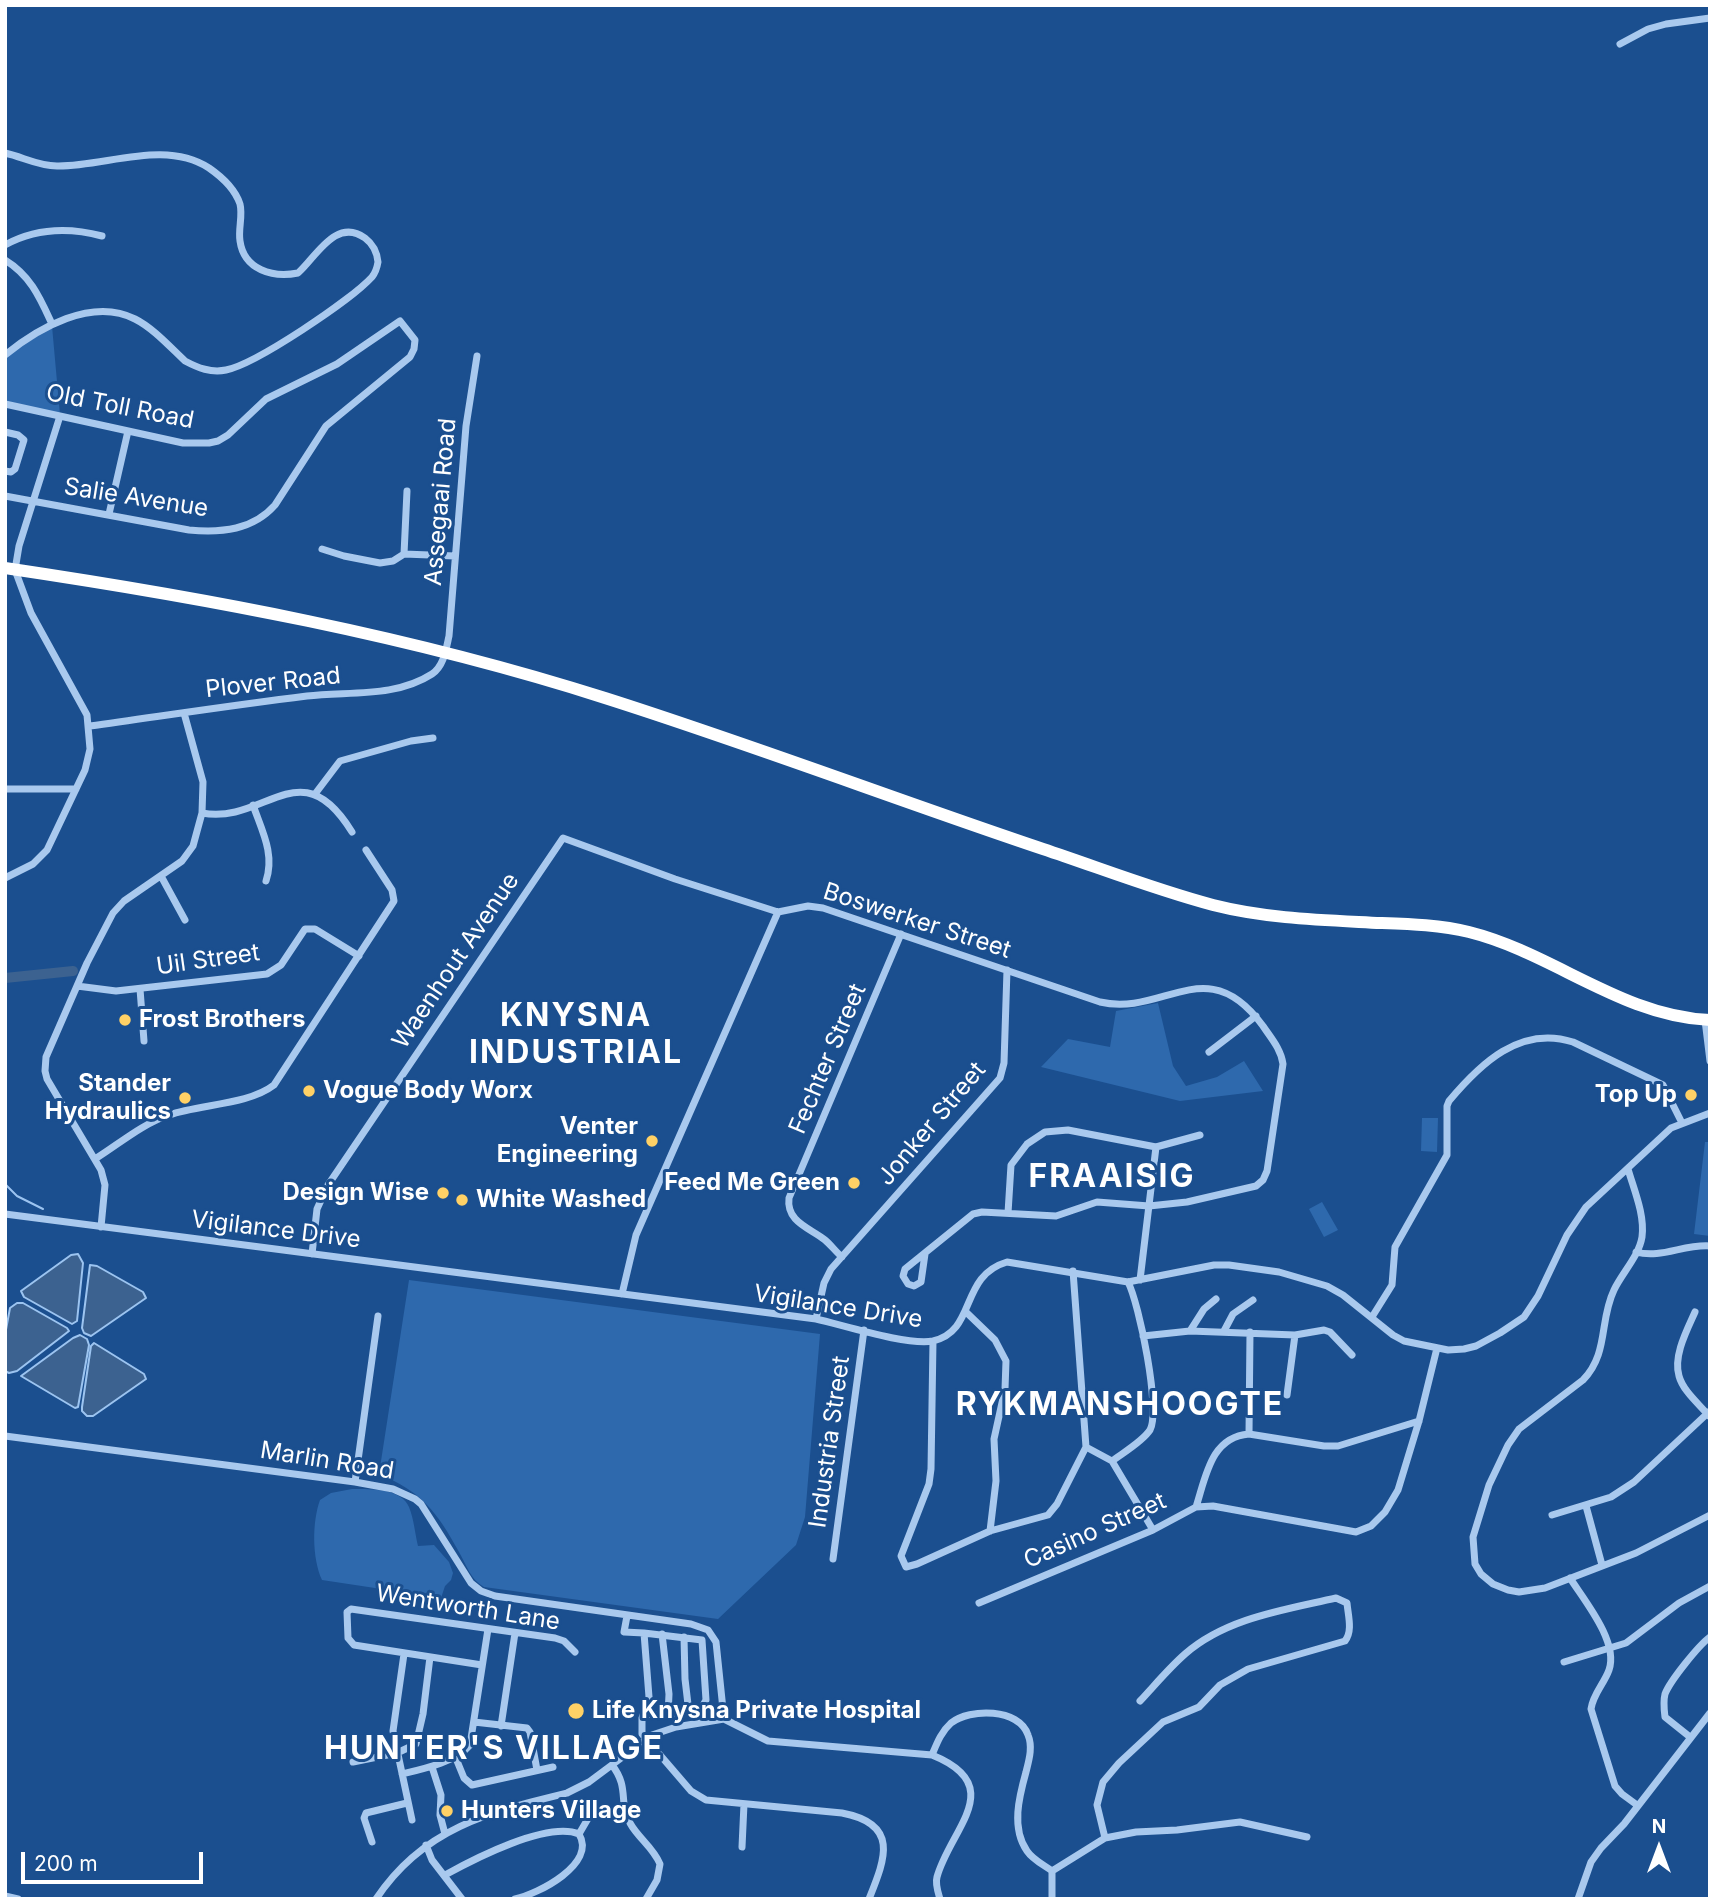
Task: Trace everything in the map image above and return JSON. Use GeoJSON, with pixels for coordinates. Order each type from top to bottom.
{"type":"FeatureCollection","features":[{"type":"Feature","properties":{"kind":"highway"},"geometry":{"type":"LineString","coordinates":[[10,569],[225,606],[446,652],[652,713],[912,805],[1200,901],[1236,911],[1290,919],[1407,924],[1467,931],[1536,956],[1638,1006],[1682,1018],[1707,1020]]}},
{"type":"Feature","properties":{"kind":"street"},"geometry":{"type":"LineString","coordinates":[[1620,44],[1648,29],[1710,18]]}},
{"type":"Feature","properties":{"kind":"street"},"geometry":{"type":"LineString","coordinates":[[5,153],[34,163],[55,166],[139,156],[170,156],[205,166],[223,178],[235,194],[240,205],[241,248],[251,264],[265,272],[284,275],[298,273],[324,243],[343,233],[362,236],[372,243],[378,257],[376,271],[359,289],[270,351],[233,368],[213,370],[194,365],[138,320],[126,315],[103,312],[52,324],[5,355]]}},
{"type":"Feature","properties":{"kind":"street"},"geometry":{"type":"LineString","coordinates":[[5,245],[30,234],[52,230],[81,231],[102,236]]}},
{"type":"Feature","properties":{"kind":"street"},"geometry":{"type":"LineString","coordinates":[[5,260],[22,272],[36,288],[52,324]]}},
{"type":"Feature","properties":{"kind":"street","name":"Old Toll Road"},"geometry":{"type":"LineString","coordinates":[[5,404],[183,443],[209,443],[228,435],[266,400],[337,364],[400,321]]}},
{"type":"Feature","properties":{"kind":"street","name":"Salie Avenue"},"geometry":{"type":"LineString","coordinates":[[5,496],[203,531],[241,528],[266,515],[326,426],[412,353],[415,340],[400,321]]}},
{"type":"Feature","properties":{"kind":"street","name":"Assegaai Road"},"geometry":{"type":"LineString","coordinates":[[446,652],[466,426],[477,356]]}},
{"type":"Feature","properties":{"kind":"street"},"geometry":{"type":"LineString","coordinates":[[5,878],[33,864],[47,850],[89,757],[90,726],[79,699],[10,569],[60,416]]}},
{"type":"Feature","properties":{"kind":"street"},"geometry":{"type":"LineString","coordinates":[[109,514],[128,431]]}},
{"type":"Feature","properties":{"kind":"street"},"geometry":{"type":"LineString","coordinates":[[5,432],[18,435],[24,440],[15,469],[11,472],[5,471]]}},
{"type":"Feature","properties":{"kind":"street"},"geometry":{"type":"LineString","coordinates":[[404,554],[407,491]]}},
{"type":"Feature","properties":{"kind":"street"},"geometry":{"type":"LineString","coordinates":[[322,549],[380,563],[393,561],[404,554],[455,556]]}},
{"type":"Feature","properties":{"kind":"street","name":"Plover Road"},"geometry":{"type":"LineString","coordinates":[[90,726],[313,696],[395,688],[432,673],[446,652]]}},
{"type":"Feature","properties":{"kind":"street"},"geometry":{"type":"LineString","coordinates":[[101,1227],[104,1185],[101,1170],[45,1072],[46,1057],[77,986],[117,906],[189,854],[202,813],[204,782],[184,713]]}},
{"type":"Feature","properties":{"kind":"street"},"geometry":{"type":"LineString","coordinates":[[315,794],[340,761],[411,741],[433,738]]}},
{"type":"Feature","properties":{"kind":"street"},"geometry":{"type":"LineString","coordinates":[[5,789],[76,789]]}},
{"type":"Feature","properties":{"kind":"street"},"geometry":{"type":"LineString","coordinates":[[202,813],[223,815],[292,791],[315,794],[336,809],[352,832]]}},
{"type":"Feature","properties":{"kind":"street"},"geometry":{"type":"LineString","coordinates":[[253,805],[270,854],[270,869],[266,881]]}},
{"type":"Feature","properties":{"kind":"street","name":"Boswerker Street"},"geometry":{"type":"LineString","coordinates":[[563,838],[778,912],[815,905],[1100,1002],[1117,1004],[1212,988],[1236,998],[1256,1016]]}},
{"type":"Feature","properties":{"kind":"street","name":"Waenhout Avenue"},"geometry":{"type":"LineString","coordinates":[[312,1254],[317,1209],[328,1185],[563,838]]}},
{"type":"Feature","properties":{"kind":"street"},"geometry":{"type":"LineString","coordinates":[[95,1159],[167,1115],[248,1097],[274,1086],[394,901],[392,890],[366,850]]}},
{"type":"Feature","properties":{"kind":"street"},"geometry":{"type":"LineString","coordinates":[[162,876],[185,920]]}},
{"type":"Feature","properties":{"kind":"street"},"geometry":{"type":"LineString","coordinates":[[622,1294],[636,1235],[778,912]]}},
{"type":"Feature","properties":{"kind":"street","name":"Uil Street"},"geometry":{"type":"LineString","coordinates":[[77,986],[106,991],[140,989],[267,974],[281,965],[305,929],[315,929],[359,956]]}},
{"type":"Feature","properties":{"kind":"street","name":"Fechter Street"},"geometry":{"type":"LineString","coordinates":[[842,1257],[824,1239],[794,1219],[790,1213],[789,1198],[901,934]]}},
{"type":"Feature","properties":{"kind":"street","name":"Jonker Street"},"geometry":{"type":"LineString","coordinates":[[816,1319],[824,1283],[842,1257],[1000,1078],[1004,1063],[1007,970]]}},
{"type":"Feature","properties":{"kind":"street"},"geometry":{"type":"LineString","coordinates":[[140,989],[144,1041]]}},
{"type":"Feature","properties":{"kind":"street"},"geometry":{"type":"LineString","coordinates":[[925,1254],[973,1214],[1056,1216],[1104,1201],[1149,1206],[1206,1198],[1256,1186],[1267,1171],[1282,1056],[1256,1016],[1209,1052]]}},
{"type":"Feature","properties":{"kind":"street"},"geometry":{"type":"LineString","coordinates":[[1707,1020],[1710,1061]]}},
{"type":"Feature","properties":{"kind":"street"},"geometry":{"type":"LineString","coordinates":[[1372,1317],[1392,1285],[1395,1247],[1447,1155],[1449,1101],[1495,1054],[1509,1046],[1546,1038],[1561,1038],[1573,1042],[1663,1085],[1682,1123]]}},
{"type":"Feature","properties":{"kind":"street","name":"Vigilance Drive"},"geometry":{"type":"LineString","coordinates":[[5,1214],[816,1319],[913,1341],[933,1341],[949,1333],[966,1312],[975,1286],[988,1271],[1007,1262],[1128,1282],[1213,1265],[1229,1265],[1279,1272],[1327,1286],[1404,1341],[1448,1350],[1476,1346],[1524,1317],[1538,1296],[1575,1221],[1586,1207],[1660,1137],[1682,1123],[1710,1114]]}},
{"type":"Feature","properties":{"kind":"street"},"geometry":{"type":"LineString","coordinates":[[1008,1213],[1011,1166],[1027,1144],[1045,1132],[1068,1130],[1156,1147],[1200,1135]]}},
{"type":"Feature","properties":{"kind":"street"},"geometry":{"type":"LineString","coordinates":[[1140,1280],[1156,1147]]}},
{"type":"Feature","properties":{"kind":"street"},"geometry":{"type":"LineString","coordinates":[[1628,1169],[1642,1226],[1642,1240],[1609,1301],[1601,1352],[1583,1380],[1514,1435],[1489,1485],[1473,1538],[1475,1564],[1480,1574],[1493,1584],[1508,1590],[1530,1591],[1545,1588],[1636,1553],[1710,1515]]}},
{"type":"Feature","properties":{"kind":"street"},"geometry":{"type":"LineString","coordinates":[[1636,1252],[1656,1255],[1696,1246],[1710,1246]]}},
{"type":"Feature","properties":{"kind":"street"},"geometry":{"type":"LineString","coordinates":[[933,1341],[931,1469],[929,1484],[901,1556],[905,1567],[990,1531],[1048,1515],[1057,1504],[1086,1447],[1073,1271]]}},
{"type":"Feature","properties":{"kind":"street"},"geometry":{"type":"LineString","coordinates":[[1112,1461],[1145,1436],[1152,1426],[1143,1336],[1136,1300],[1128,1282]]}},
{"type":"Feature","properties":{"kind":"street"},"geometry":{"type":"LineString","coordinates":[[1190,1331],[1204,1309],[1216,1299]]}},
{"type":"Feature","properties":{"kind":"street"},"geometry":{"type":"LineString","coordinates":[[1224,1331],[1233,1314],[1253,1300]]}},
{"type":"Feature","properties":{"kind":"street"},"geometry":{"type":"LineString","coordinates":[[966,1312],[995,1340],[1006,1361],[1005,1389],[993,1439],[996,1481],[990,1531]]}},
{"type":"Feature","properties":{"kind":"street"},"geometry":{"type":"LineString","coordinates":[[1552,1515],[1611,1497],[1634,1482],[1709,1413],[1682,1384],[1678,1374],[1684,1338],[1695,1312]]}},
{"type":"Feature","properties":{"kind":"street"},"geometry":{"type":"LineString","coordinates":[[355,1482],[378,1317]]}},
{"type":"Feature","properties":{"kind":"street","name":"Industria Street"},"geometry":{"type":"LineString","coordinates":[[833,1559],[864,1330]]}},
{"type":"Feature","properties":{"kind":"street"},"geometry":{"type":"LineString","coordinates":[[1143,1336],[1190,1331],[1295,1335],[1327,1330],[1352,1355]]}},
{"type":"Feature","properties":{"kind":"street"},"geometry":{"type":"LineString","coordinates":[[1250,1332],[1249,1434],[1338,1446],[1419,1421]]}},
{"type":"Feature","properties":{"kind":"street"},"geometry":{"type":"LineString","coordinates":[[1287,1395],[1295,1335]]}},
{"type":"Feature","properties":{"kind":"street"},"geometry":{"type":"LineString","coordinates":[[1196,1507],[1213,1506],[1356,1532],[1364,1530],[1385,1512],[1398,1490],[1437,1348]]}},
{"type":"Feature","properties":{"kind":"street","name":"Casino Street"},"geometry":{"type":"LineString","coordinates":[[979,1603],[1153,1530],[1196,1507],[1218,1448],[1237,1435],[1249,1434]]}},
{"type":"Feature","properties":{"kind":"street","name":"Marlin Road"},"geometry":{"type":"LineString","coordinates":[[5,1436],[393,1489],[415,1499],[464,1574],[481,1591],[495,1596],[702,1626],[712,1634],[716,1643],[724,1719]]}},
{"type":"Feature","properties":{"kind":"street"},"geometry":{"type":"LineString","coordinates":[[1086,1447],[1112,1461],[1153,1530]]}},
{"type":"Feature","properties":{"kind":"street"},"geometry":{"type":"LineString","coordinates":[[1586,1506],[1602,1565]]}},
{"type":"Feature","properties":{"kind":"street"},"geometry":{"type":"LineString","coordinates":[[1570,1578],[1605,1635],[1611,1666],[1592,1700],[1591,1709],[1615,1786],[1637,1805]]}},
{"type":"Feature","properties":{"kind":"street"},"geometry":{"type":"LineString","coordinates":[[1564,1662],[1609,1649],[1636,1637],[1679,1602],[1710,1586]]}},
{"type":"Feature","properties":{"kind":"street"},"geometry":{"type":"LineString","coordinates":[[1105,1838],[1097,1805],[1104,1782],[1119,1763],[1163,1723],[1199,1707],[1220,1685],[1248,1669],[1345,1641],[1349,1629],[1346,1603],[1336,1598],[1233,1625],[1186,1654],[1140,1701]]}},
{"type":"Feature","properties":{"kind":"street","name":"Wentworth Lane"},"geometry":{"type":"LineString","coordinates":[[404,1654],[355,1645],[348,1638],[347,1615],[351,1609],[561,1640],[575,1651]]}},
{"type":"Feature","properties":{"kind":"street"},"geometry":{"type":"LineString","coordinates":[[627,1616],[624,1632],[702,1640],[706,1700],[701,1709],[668,1716],[645,1714]]}},
{"type":"Feature","properties":{"kind":"street"},"geometry":{"type":"LineString","coordinates":[[402,1774],[432,1767],[470,1745],[488,1629]]}},
{"type":"Feature","properties":{"kind":"street"},"geometry":{"type":"LineString","coordinates":[[500,1726],[515,1633]]}},
{"type":"Feature","properties":{"kind":"street"},"geometry":{"type":"LineString","coordinates":[[643,1633],[649,1691],[640,1725],[644,1739],[698,1796],[714,1801],[842,1813],[867,1821],[874,1828],[885,1849],[869,1899]]}},
{"type":"Feature","properties":{"kind":"street"},"geometry":{"type":"LineString","coordinates":[[662,1634],[669,1694],[668,1716]]}},
{"type":"Feature","properties":{"kind":"street"},"geometry":{"type":"LineString","coordinates":[[684,1637],[689,1713]]}},
{"type":"Feature","properties":{"kind":"street"},"geometry":{"type":"LineString","coordinates":[[1690,1737],[1665,1717],[1664,1702],[1666,1692],[1700,1645],[1710,1637]]}},
{"type":"Feature","properties":{"kind":"street"},"geometry":{"type":"LineString","coordinates":[[412,1820],[393,1727],[404,1654],[482,1665]]}},
{"type":"Feature","properties":{"kind":"street"},"geometry":{"type":"LineString","coordinates":[[353,1762],[397,1753],[413,1746],[418,1738],[429,1657]]}},
{"type":"Feature","properties":{"kind":"street"},"geometry":{"type":"LineString","coordinates":[[1578,1899],[1591,1863],[1710,1713]]}},
{"type":"Feature","properties":{"kind":"street"},"geometry":{"type":"LineString","coordinates":[[932,1755],[946,1728],[967,1715],[1001,1716],[1023,1725],[1028,1732],[1030,1751],[1019,1793],[1018,1828],[1028,1852],[1052,1871]]}},
{"type":"Feature","properties":{"kind":"street"},"geometry":{"type":"LineString","coordinates":[[376,1899],[395,1874],[426,1845],[445,1834],[502,1809],[567,1793],[589,1782],[644,1739],[676,1727],[724,1719],[768,1741],[932,1755],[959,1771],[970,1786],[972,1797],[969,1812],[937,1878],[940,1899]]}},
{"type":"Feature","properties":{"kind":"street"},"geometry":{"type":"LineString","coordinates":[[474,1722],[529,1730],[537,1769]]}},
{"type":"Feature","properties":{"kind":"street"},"geometry":{"type":"LineString","coordinates":[[455,1756],[464,1778],[471,1785],[553,1767]]}},
{"type":"Feature","properties":{"kind":"street"},"geometry":{"type":"LineString","coordinates":[[612,1765],[623,1781],[624,1802],[630,1824],[649,1845],[660,1864],[657,1880],[646,1899]]}},
{"type":"Feature","properties":{"kind":"street"},"geometry":{"type":"LineString","coordinates":[[432,1767],[441,1795],[440,1815],[445,1834]]}},
{"type":"Feature","properties":{"kind":"street"},"geometry":{"type":"LineString","coordinates":[[372,1842],[364,1818],[366,1813],[407,1804]]}},
{"type":"Feature","properties":{"kind":"street"},"geometry":{"type":"LineString","coordinates":[[742,1847],[744,1804]]}},
{"type":"Feature","properties":{"kind":"street"},"geometry":{"type":"LineString","coordinates":[[579,1834],[593,1810]]}},
{"type":"Feature","properties":{"kind":"street"},"geometry":{"type":"LineString","coordinates":[[1052,1871],[1105,1838],[1136,1832],[1240,1822],[1307,1837]]}},
{"type":"Feature","properties":{"kind":"street"},"geometry":{"type":"LineString","coordinates":[[445,1875],[513,1842],[568,1830],[579,1834],[583,1849],[576,1864],[540,1889],[515,1899]]}},
{"type":"Feature","properties":{"kind":"street"},"geometry":{"type":"LineString","coordinates":[[426,1845],[432,1860],[462,1899]]}},
{"type":"Feature","properties":{"kind":"street"},"geometry":{"type":"LineString","coordinates":[[1052,1871],[1052,1899]]}},
{"type":"Feature","properties":{"kind":"street"},"geometry":{"type":"LineString","coordinates":[[5,1896],[18,1899]]}},
{"type":"Feature","properties":{"kind":"shaded area"},"geometry":{"type":"Polygon","coordinates":[[[52,326],[60,415],[5,402],[5,357],[52,326]]]}},
{"type":"Feature","properties":{"kind":"shaded area"},"geometry":{"type":"Polygon","coordinates":[[[1158,1003],[1173,1066],[1186,1086],[1217,1077],[1244,1061],[1263,1091],[1180,1101],[1041,1067],[1068,1039],[1110,1047],[1116,1011],[1158,1003]]]}},
{"type":"Feature","properties":{"kind":"shaded area"},"geometry":{"type":"Polygon","coordinates":[[[1422,1118],[1438,1118],[1437,1152],[1421,1151],[1422,1118]]]}},
{"type":"Feature","properties":{"kind":"shaded area"},"geometry":{"type":"Polygon","coordinates":[[[1705,1142],[1710,1142],[1710,1236],[1694,1234],[1705,1142]]]}},
{"type":"Feature","properties":{"kind":"shaded area"},"geometry":{"type":"Polygon","coordinates":[[[1322,1202],[1338,1230],[1324,1237],[1309,1209],[1322,1202]]]}},
{"type":"Feature","properties":{"kind":"shaded area"},"geometry":{"type":"Polygon","coordinates":[[[78,1254],[83,1263],[77,1321],[72,1324],[24,1297],[21,1291],[71,1255],[78,1254]]]}},
{"type":"Feature","properties":{"kind":"shaded area"},"geometry":{"type":"Polygon","coordinates":[[[90,1265],[97,1266],[143,1292],[146,1298],[91,1336],[84,1333],[82,1328],[90,1265]]]}},
{"type":"Feature","properties":{"kind":"shaded area"},"geometry":{"type":"Polygon","coordinates":[[[409,1280],[820,1334],[805,1517],[796,1545],[718,1619],[484,1587],[479,1584],[469,1572],[444,1526],[427,1505],[406,1488],[379,1474],[409,1280]]]}},
{"type":"Feature","properties":{"kind":"shaded area"},"geometry":{"type":"Polygon","coordinates":[[[17,1303],[23,1303],[69,1331],[17,1371],[9,1373],[5,1371],[5,1335],[10,1308],[17,1303]]]}},
{"type":"Feature","properties":{"kind":"shaded area"},"geometry":{"type":"Polygon","coordinates":[[[80,1335],[87,1339],[89,1345],[78,1407],[75,1408],[21,1376],[80,1335]]]}},
{"type":"Feature","properties":{"kind":"shaded area"},"geometry":{"type":"Polygon","coordinates":[[[94,1343],[144,1374],[146,1379],[93,1416],[87,1416],[82,1407],[91,1346],[94,1343]]]}},
{"type":"Feature","properties":{"kind":"shaded area"},"geometry":{"type":"Polygon","coordinates":[[[352,1489],[384,1491],[405,1501],[412,1516],[418,1546],[434,1545],[449,1562],[453,1573],[441,1598],[322,1580],[316,1561],[314,1540],[320,1500],[331,1493],[352,1489]]]}},
{"type":"Feature","properties":{"kind":"waterway"},"geometry":{"type":"LineString","coordinates":[[5,978],[73,971]]}},
{"type":"Feature","properties":{"kind":"waterway"},"geometry":{"type":"LineString","coordinates":[[5,1184],[17,1196],[43,1209]]}},
{"type":"Feature","properties":{"kind":"place","name":"Frost Brothers"},"geometry":{"type":"Point","coordinates":[125,1020]}},
{"type":"Feature","properties":{"kind":"place","name":"Vogue Body Worx"},"geometry":{"type":"Point","coordinates":[309,1091]}},
{"type":"Feature","properties":{"kind":"place","name":"Top Up"},"geometry":{"type":"Point","coordinates":[1691,1095]}},
{"type":"Feature","properties":{"kind":"place","name":"Stander Hydraulics"},"geometry":{"type":"Point","coordinates":[185,1098]}},
{"type":"Feature","properties":{"kind":"place","name":"Venter Engineering"},"geometry":{"type":"Point","coordinates":[652,1141]}},
{"type":"Feature","properties":{"kind":"place","name":"Feed Me Green"},"geometry":{"type":"Point","coordinates":[854,1183]}},
{"type":"Feature","properties":{"kind":"place","name":"Design Wise"},"geometry":{"type":"Point","coordinates":[443,1193]}},
{"type":"Feature","properties":{"kind":"place","name":"White Washed"},"geometry":{"type":"Point","coordinates":[462,1200]}},
{"type":"Feature","properties":{"kind":"place","name":"Life Knysna Private Hospital"},"geometry":{"type":"Point","coordinates":[576,1711]}},
{"type":"Feature","properties":{"kind":"place","name":"Hunters Village"},"geometry":{"type":"Point","coordinates":[447,1811]}},
{"type":"Feature","properties":{"kind":"district","name":"KNYSNA INDUSTRIAL"},"geometry":{"type":"Point","coordinates":[576,1034]}},
{"type":"Feature","properties":{"kind":"district","name":"FRAAISIG"},"geometry":{"type":"Point","coordinates":[1112,1177]}},
{"type":"Feature","properties":{"kind":"district","name":"RYKMANSHOOGTE"},"geometry":{"type":"Point","coordinates":[1120,1405]}},
{"type":"Feature","properties":{"kind":"district","name":"HUNTER'S VILLAGE"},"geometry":{"type":"Point","coordinates":[494,1749]}}]}
